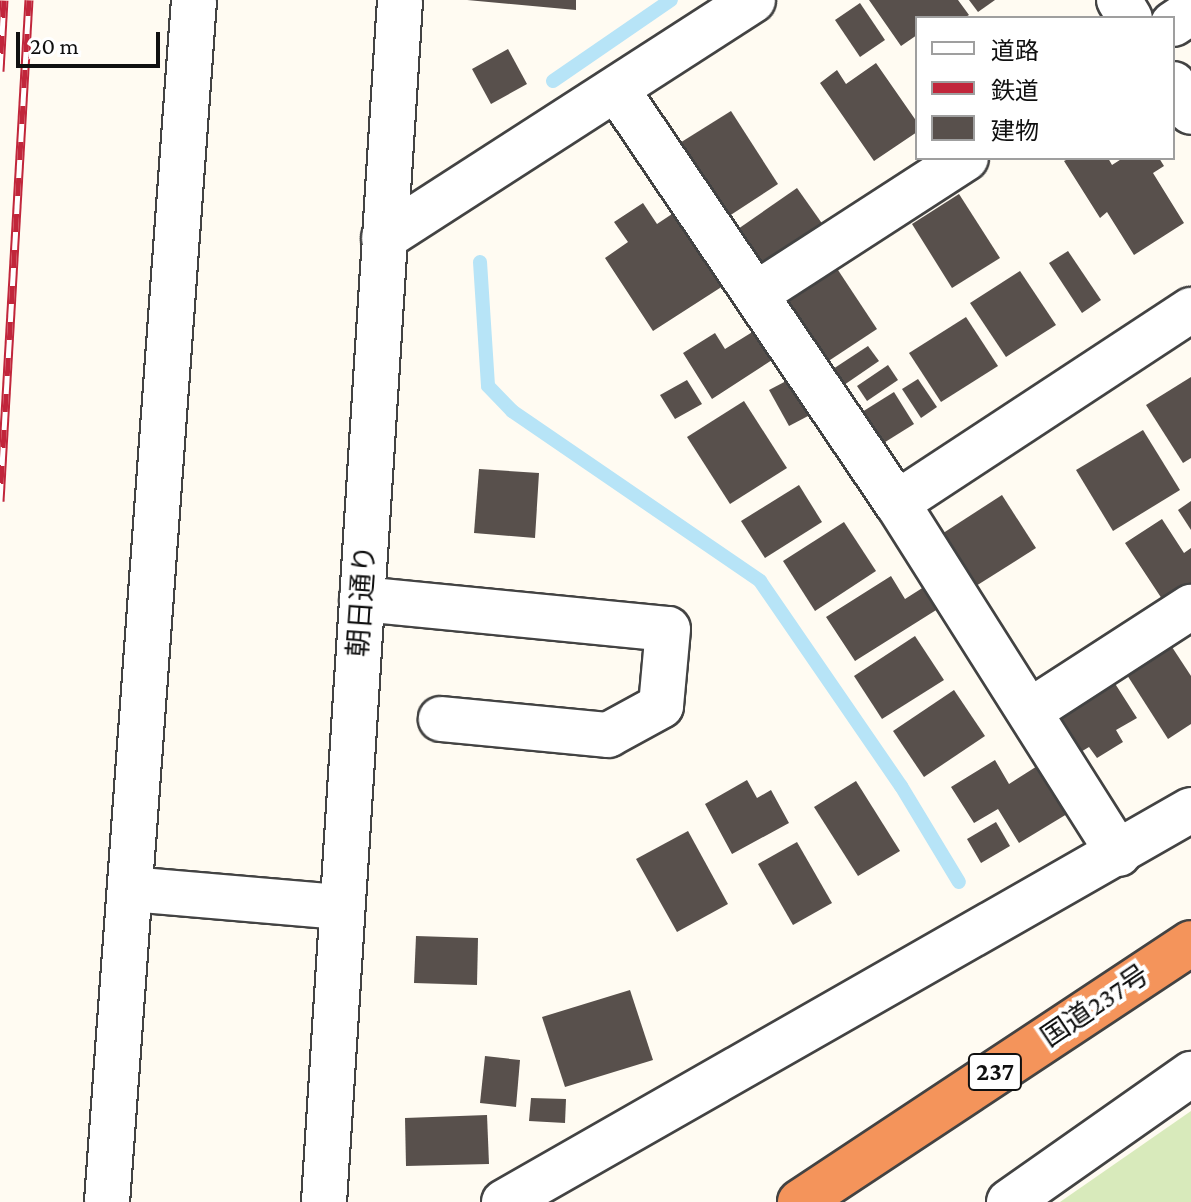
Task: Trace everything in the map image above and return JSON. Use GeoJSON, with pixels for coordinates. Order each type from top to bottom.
{"type":"FeatureCollection","features":[{"type":"Feature","properties":{"kind":"highway","name":"国道237号"},"geometry":{"type":"LineString","coordinates":[[800,1202],[1191,943]]}},
{"type":"Feature","properties":{"kind":"street"},"geometry":{"type":"LineString","coordinates":[[107,1202],[194,0]]}},
{"type":"Feature","properties":{"kind":"street","name":"朝日通り"},"geometry":{"type":"LineString","coordinates":[[324,1202],[400,0]]}},
{"type":"Feature","properties":{"kind":"street"},"geometry":{"type":"LineString","coordinates":[[384,238],[753,0]]}},
{"type":"Feature","properties":{"kind":"street"},"geometry":{"type":"LineString","coordinates":[[1175,87],[1191,112]]}},
{"type":"Feature","properties":{"kind":"street"},"geometry":{"type":"LineString","coordinates":[[617,90],[897,503],[1119,854]]}},
{"type":"Feature","properties":{"kind":"street"},"geometry":{"type":"LineString","coordinates":[[756,294],[963,160]]}},
{"type":"Feature","properties":{"kind":"street"},"geometry":{"type":"LineString","coordinates":[[897,503],[1191,310]]}},
{"type":"Feature","properties":{"kind":"street"},"geometry":{"type":"LineString","coordinates":[[362,599],[668,629],[661,706],[608,735],[441,719]]}},
{"type":"Feature","properties":{"kind":"street"},"geometry":{"type":"LineString","coordinates":[[1030,711],[1191,607]]}},
{"type":"Feature","properties":{"kind":"street"},"geometry":{"type":"LineString","coordinates":[[504,1202],[1119,854],[1191,810]]}},
{"type":"Feature","properties":{"kind":"street"},"geometry":{"type":"LineString","coordinates":[[130,889],[342,907]]}},
{"type":"Feature","properties":{"kind":"street"},"geometry":{"type":"LineString","coordinates":[[1009,1202],[1191,1074]]}},
{"type":"Feature","properties":{"kind":"green space"},"geometry":{"type":"Polygon","coordinates":[[[1191,1111],[1191,1202],[1060,1202],[1191,1111]]]}},
{"type":"Feature","properties":{"kind":"building"},"geometry":{"type":"Polygon","coordinates":[[[467,0],[576,0],[576,10],[467,0]]]}},
{"type":"Feature","properties":{"kind":"building"},"geometry":{"type":"Polygon","coordinates":[[[869,0],[958,0],[969,15],[915,16],[915,36],[901,46],[869,0]]]}},
{"type":"Feature","properties":{"kind":"building"},"geometry":{"type":"Polygon","coordinates":[[[969,0],[995,0],[978,12],[969,0]]]}},
{"type":"Feature","properties":{"kind":"building"},"geometry":{"type":"Polygon","coordinates":[[[860,3],[885,40],[860,57],[835,20],[860,3]]]}},
{"type":"Feature","properties":{"kind":"building"},"geometry":{"type":"Polygon","coordinates":[[[508,49],[527,84],[491,104],[472,69],[508,49]]]}},
{"type":"Feature","properties":{"kind":"building"},"geometry":{"type":"Polygon","coordinates":[[[876,63],[915,119],[915,133],[874,161],[820,83],[837,70],[846,84],[876,63]]]}},
{"type":"Feature","properties":{"kind":"building"},"geometry":{"type":"Polygon","coordinates":[[[731,111],[778,184],[723,220],[675,146],[731,111]]]}},
{"type":"Feature","properties":{"kind":"building"},"geometry":{"type":"Polygon","coordinates":[[[1109,160],[1112,165],[1120,160],[1160,160],[1164,166],[1153,173],[1184,223],[1134,255],[1107,212],[1100,218],[1064,161],[1109,160]]]}},
{"type":"Feature","properties":{"kind":"building"},"geometry":{"type":"Polygon","coordinates":[[[797,188],[826,229],[767,270],[738,229],[797,188]]]}},
{"type":"Feature","properties":{"kind":"building"},"geometry":{"type":"Polygon","coordinates":[[[959,194],[1000,258],[952,288],[912,224],[959,194]]]}},
{"type":"Feature","properties":{"kind":"building"},"geometry":{"type":"Polygon","coordinates":[[[643,203],[657,224],[675,212],[723,286],[653,331],[605,258],[628,242],[614,222],[643,203]]]}},
{"type":"Feature","properties":{"kind":"building"},"geometry":{"type":"Polygon","coordinates":[[[1068,251],[1101,300],[1082,313],[1049,263],[1068,251]]]}},
{"type":"Feature","properties":{"kind":"building"},"geometry":{"type":"Polygon","coordinates":[[[834,264],[877,329],[827,362],[784,296],[834,264]]]}},
{"type":"Feature","properties":{"kind":"building"},"geometry":{"type":"Polygon","coordinates":[[[1020,271],[1056,325],[1006,357],[970,303],[1020,271]]]}},
{"type":"Feature","properties":{"kind":"building"},"geometry":{"type":"Polygon","coordinates":[[[966,317],[998,366],[941,402],[909,353],[966,317]]]}},
{"type":"Feature","properties":{"kind":"building"},"geometry":{"type":"Polygon","coordinates":[[[754,331],[772,360],[712,399],[683,353],[715,333],[725,349],[754,331]]]}},
{"type":"Feature","properties":{"kind":"building"},"geometry":{"type":"Polygon","coordinates":[[[868,346],[879,361],[844,385],[833,369],[868,346]]]}},
{"type":"Feature","properties":{"kind":"building"},"geometry":{"type":"Polygon","coordinates":[[[888,365],[898,380],[867,401],[857,386],[888,365]]]}},
{"type":"Feature","properties":{"kind":"building"},"geometry":{"type":"Polygon","coordinates":[[[1191,377],[1191,458],[1183,463],[1146,405],[1191,377]]]}},
{"type":"Feature","properties":{"kind":"building"},"geometry":{"type":"Polygon","coordinates":[[[790,379],[810,415],[789,426],[769,390],[790,379]]]}},
{"type":"Feature","properties":{"kind":"building"},"geometry":{"type":"Polygon","coordinates":[[[918,379],[937,407],[921,418],[902,389],[918,379]]]}},
{"type":"Feature","properties":{"kind":"building"},"geometry":{"type":"Polygon","coordinates":[[[687,380],[702,404],[675,419],[660,395],[687,380]]]}},
{"type":"Feature","properties":{"kind":"building"},"geometry":{"type":"Polygon","coordinates":[[[894,392],[914,424],[882,444],[862,412],[894,392]]]}},
{"type":"Feature","properties":{"kind":"building"},"geometry":{"type":"Polygon","coordinates":[[[744,401],[787,468],[730,504],[687,437],[744,401]]]}},
{"type":"Feature","properties":{"kind":"building"},"geometry":{"type":"Polygon","coordinates":[[[1143,430],[1180,490],[1113,531],[1076,470],[1143,430]]]}},
{"type":"Feature","properties":{"kind":"building"},"geometry":{"type":"Polygon","coordinates":[[[479,469],[539,473],[535,538],[474,533],[479,469]]]}},
{"type":"Feature","properties":{"kind":"building"},"geometry":{"type":"Polygon","coordinates":[[[799,485],[822,522],[765,558],[741,521],[799,485]]]}},
{"type":"Feature","properties":{"kind":"building"},"geometry":{"type":"Polygon","coordinates":[[[1002,495],[1036,548],[968,591],[934,539],[1002,495]]]}},
{"type":"Feature","properties":{"kind":"building"},"geometry":{"type":"Polygon","coordinates":[[[1191,501],[1191,530],[1178,510],[1191,501]]]}},
{"type":"Feature","properties":{"kind":"building"},"geometry":{"type":"Polygon","coordinates":[[[1162,519],[1184,553],[1191,548],[1191,589],[1166,605],[1125,543],[1162,519]]]}},
{"type":"Feature","properties":{"kind":"building"},"geometry":{"type":"Polygon","coordinates":[[[844,522],[876,571],[815,611],[783,561],[844,522]]]}},
{"type":"Feature","properties":{"kind":"building"},"geometry":{"type":"Polygon","coordinates":[[[891,576],[905,599],[927,585],[941,607],[855,661],[826,617],[891,576]]]}},
{"type":"Feature","properties":{"kind":"building"},"geometry":{"type":"Polygon","coordinates":[[[915,636],[944,680],[882,719],[854,676],[915,636]]]}},
{"type":"Feature","properties":{"kind":"building"},"geometry":{"type":"Polygon","coordinates":[[[1172,647],[1191,676],[1191,724],[1168,739],[1127,675],[1172,647]]]}},
{"type":"Feature","properties":{"kind":"building"},"geometry":{"type":"Polygon","coordinates":[[[1114,682],[1137,718],[1116,730],[1123,742],[1097,758],[1089,747],[1079,753],[1057,717],[1114,682]]]}},
{"type":"Feature","properties":{"kind":"building"},"geometry":{"type":"Polygon","coordinates":[[[954,690],[985,736],[924,777],[893,731],[954,690]]]}},
{"type":"Feature","properties":{"kind":"building"},"geometry":{"type":"Polygon","coordinates":[[[995,760],[1009,784],[1042,763],[1072,811],[1019,843],[998,809],[974,823],[951,787],[995,760]]]}},
{"type":"Feature","properties":{"kind":"building"},"geometry":{"type":"Polygon","coordinates":[[[747,780],[757,798],[771,790],[789,823],[732,854],[705,804],[747,780]]]}},
{"type":"Feature","properties":{"kind":"building"},"geometry":{"type":"Polygon","coordinates":[[[856,781],[900,851],[858,876],[814,807],[856,781]]]}},
{"type":"Feature","properties":{"kind":"building"},"geometry":{"type":"Polygon","coordinates":[[[996,822],[1010,846],[981,863],[967,839],[996,822]]]}},
{"type":"Feature","properties":{"kind":"building"},"geometry":{"type":"Polygon","coordinates":[[[688,831],[728,904],[677,932],[636,859],[688,831]]]}},
{"type":"Feature","properties":{"kind":"building"},"geometry":{"type":"Polygon","coordinates":[[[797,842],[832,903],[793,925],[758,864],[797,842]]]}},
{"type":"Feature","properties":{"kind":"building"},"geometry":{"type":"Polygon","coordinates":[[[416,936],[478,938],[477,985],[414,983],[416,936]]]}},
{"type":"Feature","properties":{"kind":"building"},"geometry":{"type":"Polygon","coordinates":[[[630,990],[653,1060],[565,1087],[542,1017],[630,990]]]}},
{"type":"Feature","properties":{"kind":"building"},"geometry":{"type":"Polygon","coordinates":[[[485,1056],[520,1060],[516,1107],[480,1103],[485,1056]]]}},
{"type":"Feature","properties":{"kind":"building"},"geometry":{"type":"Polygon","coordinates":[[[531,1098],[566,1099],[565,1123],[529,1121],[531,1098]]]}},
{"type":"Feature","properties":{"kind":"building"},"geometry":{"type":"Polygon","coordinates":[[[487,1115],[489,1164],[406,1166],[405,1118],[487,1115]]]}},
{"type":"Feature","properties":{"kind":"waterway"},"geometry":{"type":"LineString","coordinates":[[553,81],[671,0]]}},
{"type":"Feature","properties":{"kind":"waterway"},"geometry":{"type":"LineString","coordinates":[[480,262],[488,386],[512,411],[760,581],[901,786],[959,882]]}},
{"type":"Feature","properties":{"kind":"railway"},"geometry":{"type":"LineString","coordinates":[[0,71],[4,0]]}},
{"type":"Feature","properties":{"kind":"railway"},"geometry":{"type":"LineString","coordinates":[[0,501],[29,0]]}}]}
